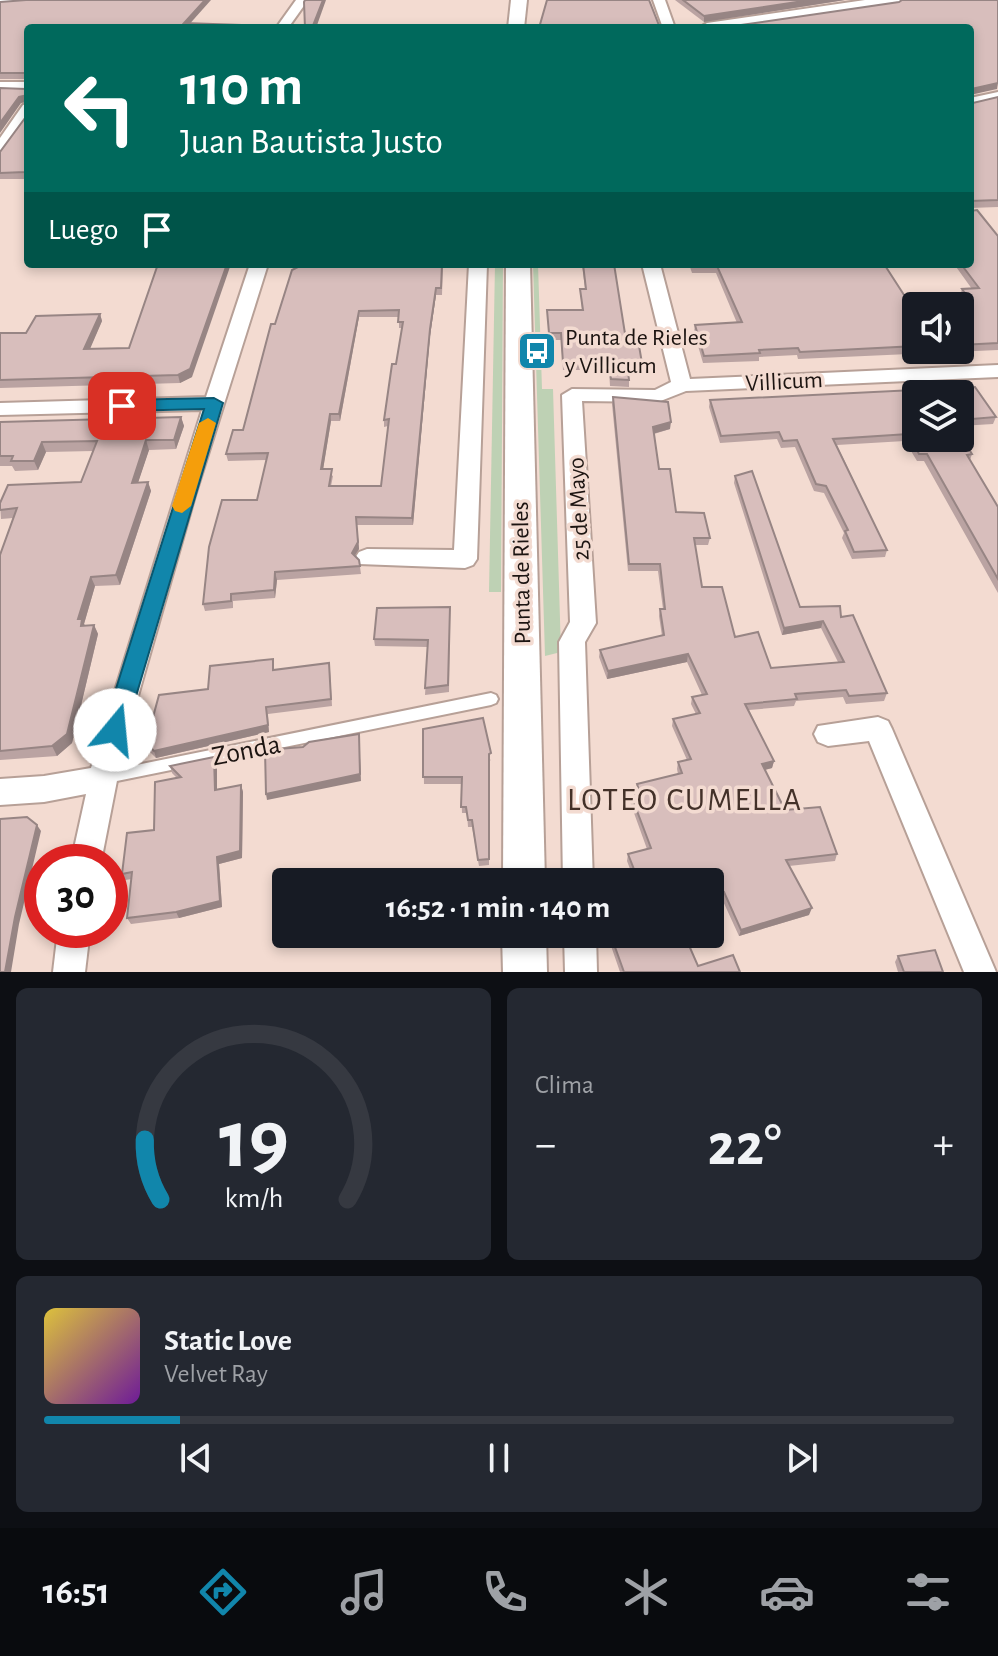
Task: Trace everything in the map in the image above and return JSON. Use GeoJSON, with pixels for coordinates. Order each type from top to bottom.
{"type":"FeatureCollection","features":[{"type":"Feature","properties":{"kind":"street"},"geometry":{"type":"LineString","coordinates":[[0,19],[5,1],[27,0]]}},
{"type":"Feature","properties":{"kind":"street"},"geometry":{"type":"LineString","coordinates":[[285,24],[302,0]]}},
{"type":"Feature","properties":{"kind":"street"},"geometry":{"type":"LineString","coordinates":[[517,24],[523,0]]}},
{"type":"Feature","properties":{"kind":"street"},"geometry":{"type":"LineString","coordinates":[[659,0],[668,24]]}},
{"type":"Feature","properties":{"kind":"street"},"geometry":{"type":"LineString","coordinates":[[734,24],[897,0]]}},
{"type":"Feature","properties":{"kind":"street"},"geometry":{"type":"LineString","coordinates":[[0,87],[24,87]]}},
{"type":"Feature","properties":{"kind":"street"},"geometry":{"type":"LineString","coordinates":[[974,101],[998,96]]}},
{"type":"Feature","properties":{"kind":"street"},"geometry":{"type":"LineString","coordinates":[[0,149],[24,114]]}},
{"type":"Feature","properties":{"kind":"street"},"geometry":{"type":"LineString","coordinates":[[90,844],[115,730],[258,268]]}},
{"type":"Feature","properties":{"kind":"street"},"geometry":{"type":"LineString","coordinates":[[367,558],[465,559],[478,268]]}},
{"type":"Feature","properties":{"kind":"street","name":"Punta de Rieles"},"geometry":{"type":"LineString","coordinates":[[518,268],[524,868]]}},
{"type":"Feature","properties":{"kind":"street"},"geometry":{"type":"LineString","coordinates":[[652,268],[682,385]]}},
{"type":"Feature","properties":{"kind":"street","name":"Villicum"},"geometry":{"type":"LineString","coordinates":[[572,395],[658,396],[682,385],[998,371]]}},
{"type":"Feature","properties":{"kind":"street","name":"25 de Mayo"},"geometry":{"type":"LineString","coordinates":[[572,395],[583,623],[572,642],[578,868]]}},
{"type":"Feature","properties":{"kind":"street"},"geometry":{"type":"LineString","coordinates":[[0,409],[214,403]]}},
{"type":"Feature","properties":{"kind":"street"},"geometry":{"type":"LineString","coordinates":[[828,734],[878,729],[980,972]]}},
{"type":"Feature","properties":{"kind":"street","name":"Zonda"},"geometry":{"type":"LineString","coordinates":[[0,792],[44,789],[103,778]]}},
{"type":"Feature","properties":{"kind":"street"},"geometry":{"type":"LineString","coordinates":[[69,972],[72,948]]}},
{"type":"Feature","properties":{"kind":"street"},"geometry":{"type":"LineString","coordinates":[[524,948],[525,972]]}},
{"type":"Feature","properties":{"kind":"street"},"geometry":{"type":"LineString","coordinates":[[580,948],[581,972]]}},
{"type":"Feature","properties":{"kind":"lane","name":"Zonda"},"geometry":{"type":"LineString","coordinates":[[103,778],[491,699]]}},
{"type":"Feature","properties":{"kind":"green space"},"geometry":{"type":"Polygon","coordinates":[[[495,268],[503,268],[501,592],[489,592],[495,268]]]}},
{"type":"Feature","properties":{"kind":"green space"},"geometry":{"type":"Polygon","coordinates":[[[533,268],[538,268],[542,389],[553,389],[561,652],[545,656],[533,268]]]}},
{"type":"Feature","properties":{"kind":"building"},"geometry":{"type":"Polygon","coordinates":[[[205,0],[184,23],[212,24],[24,24],[24,73],[0,73],[0,2],[205,0]]]}},
{"type":"Feature","properties":{"kind":"building"},"geometry":{"type":"Polygon","coordinates":[[[323,0],[314,24],[305,24],[304,2],[323,0]]]}},
{"type":"Feature","properties":{"kind":"building"},"geometry":{"type":"Polygon","coordinates":[[[547,0],[649,0],[658,24],[540,24],[547,0]]]}},
{"type":"Feature","properties":{"kind":"building"},"geometry":{"type":"Polygon","coordinates":[[[683,0],[810,0],[704,16],[683,0]]]}},
{"type":"Feature","properties":{"kind":"building"},"geometry":{"type":"Polygon","coordinates":[[[998,0],[998,83],[974,88],[974,24],[748,24],[899,2],[998,0]]]}},
{"type":"Feature","properties":{"kind":"building"},"geometry":{"type":"Polygon","coordinates":[[[0,88],[24,89],[24,96],[19,97],[0,123],[0,88]]]}},
{"type":"Feature","properties":{"kind":"building"},"geometry":{"type":"Polygon","coordinates":[[[998,97],[998,200],[974,201],[974,103],[998,97]]]}},
{"type":"Feature","properties":{"kind":"building"},"geometry":{"type":"Polygon","coordinates":[[[24,119],[24,172],[0,173],[0,152],[24,119]]]}},
{"type":"Feature","properties":{"kind":"building"},"geometry":{"type":"Polygon","coordinates":[[[974,210],[977,210],[998,236],[998,343],[974,344],[974,292],[962,289],[979,288],[964,268],[974,268],[974,210]]]}},
{"type":"Feature","properties":{"kind":"building"},"geometry":{"type":"Polygon","coordinates":[[[157,268],[226,268],[190,369],[178,375],[0,380],[0,333],[26,333],[36,316],[100,314],[84,349],[129,348],[157,268]]]}},
{"type":"Feature","properties":{"kind":"building"},"geometry":{"type":"Polygon","coordinates":[[[442,268],[441,288],[436,288],[430,329],[412,518],[356,517],[358,542],[352,553],[360,566],[275,572],[274,590],[231,594],[231,601],[203,604],[209,547],[222,500],[257,500],[268,453],[226,454],[233,430],[243,430],[271,324],[275,324],[292,270],[442,268]],[[399,310],[359,311],[339,414],[330,414],[321,469],[332,469],[329,486],[381,486],[389,419],[384,420],[392,364],[396,364],[403,322],[398,322],[399,310]]]}},
{"type":"Feature","properties":{"kind":"building"},"geometry":{"type":"Polygon","coordinates":[[[583,268],[615,268],[626,340],[638,340],[642,363],[627,363],[629,380],[611,379],[609,363],[563,363],[561,333],[549,333],[547,310],[583,310],[580,289],[586,289],[583,268]]]}},
{"type":"Feature","properties":{"kind":"building"},"geometry":{"type":"Polygon","coordinates":[[[718,268],[887,268],[902,292],[902,347],[800,352],[798,348],[704,356],[695,325],[742,322],[718,268]]]}},
{"type":"Feature","properties":{"kind":"building"},"geometry":{"type":"Polygon","coordinates":[[[975,387],[996,417],[974,419],[975,387]]]}},
{"type":"Feature","properties":{"kind":"building"},"geometry":{"type":"Polygon","coordinates":[[[902,391],[902,434],[833,439],[887,550],[854,552],[845,531],[848,530],[826,486],[816,484],[797,440],[783,441],[779,432],[721,436],[710,400],[902,391]]]}},
{"type":"Feature","properties":{"kind":"building"},"geometry":{"type":"Polygon","coordinates":[[[613,397],[668,402],[671,422],[653,427],[659,469],[670,469],[676,512],[704,513],[710,538],[694,538],[702,587],[722,587],[735,637],[758,632],[771,668],[844,662],[823,621],[784,628],[735,476],[752,471],[800,607],[840,606],[841,617],[853,615],[887,693],[849,696],[846,690],[795,694],[797,699],[745,704],[774,761],[762,764],[785,810],[820,807],[837,854],[786,860],[812,908],[741,930],[724,892],[724,868],[634,868],[628,854],[651,848],[631,795],[640,793],[637,784],[682,773],[678,762],[691,759],[673,719],[700,713],[692,697],[707,694],[688,654],[608,671],[600,650],[664,635],[660,609],[665,609],[660,564],[629,564],[613,397]]]}},
{"type":"Feature","properties":{"kind":"building"},"geometry":{"type":"Polygon","coordinates":[[[181,417],[174,440],[146,440],[132,483],[148,482],[116,575],[91,577],[78,619],[82,619],[81,626],[94,625],[67,734],[52,746],[0,751],[0,555],[17,508],[0,510],[0,503],[8,485],[81,482],[97,441],[42,442],[34,461],[11,461],[13,456],[0,456],[0,422],[181,417]]]}},
{"type":"Feature","properties":{"kind":"building"},"geometry":{"type":"Polygon","coordinates":[[[971,452],[967,455],[998,507],[998,579],[927,454],[919,454],[971,452]]]}},
{"type":"Feature","properties":{"kind":"building"},"geometry":{"type":"Polygon","coordinates":[[[450,607],[448,685],[425,688],[428,640],[374,639],[377,608],[450,607]]]}},
{"type":"Feature","properties":{"kind":"building"},"geometry":{"type":"Polygon","coordinates":[[[273,659],[273,670],[329,663],[331,699],[266,707],[268,725],[154,751],[146,743],[159,695],[208,689],[210,666],[273,659]]]}},
{"type":"Feature","properties":{"kind":"building"},"geometry":{"type":"Polygon","coordinates":[[[483,718],[491,753],[489,859],[478,860],[472,820],[468,820],[466,807],[461,807],[462,777],[423,777],[423,729],[483,718]]]}},
{"type":"Feature","properties":{"kind":"building"},"geometry":{"type":"Polygon","coordinates":[[[359,734],[360,774],[266,794],[265,750],[303,747],[309,742],[359,734]]]}},
{"type":"Feature","properties":{"kind":"building"},"geometry":{"type":"Polygon","coordinates":[[[214,757],[215,790],[241,785],[240,851],[217,857],[220,901],[176,912],[128,918],[132,872],[128,873],[127,833],[154,830],[155,782],[181,777],[170,766],[214,757]]]}},
{"type":"Feature","properties":{"kind":"building"},"geometry":{"type":"Polygon","coordinates":[[[27,817],[37,825],[32,844],[24,844],[24,879],[5,972],[0,972],[0,819],[27,817]]]}},
{"type":"Feature","properties":{"kind":"building"},"geometry":{"type":"Polygon","coordinates":[[[615,948],[690,948],[698,966],[733,955],[740,972],[624,972],[615,948]]]}},
{"type":"Feature","properties":{"kind":"building"},"geometry":{"type":"Polygon","coordinates":[[[935,950],[943,972],[904,972],[898,956],[935,950]]]}},
{"type":"Feature","properties":{"kind":"slow traffic"},"geometry":{"type":"LineString","coordinates":[[182,506],[208,423]]}},
{"type":"Feature","properties":{"kind":"place","name":"Punta de Rieles y Villicum"},"geometry":{"type":"Point","coordinates":[537,351]}},
{"type":"Feature","properties":{"kind":"district","name":"LOTEO CUMELLA"},"geometry":{"type":"Point","coordinates":[685,799]}},
{"type":"Feature","properties":{"kind":"route"},"geometry":{"type":"LineString","coordinates":[[115,730],[214,403],[122,406]]}}]}
